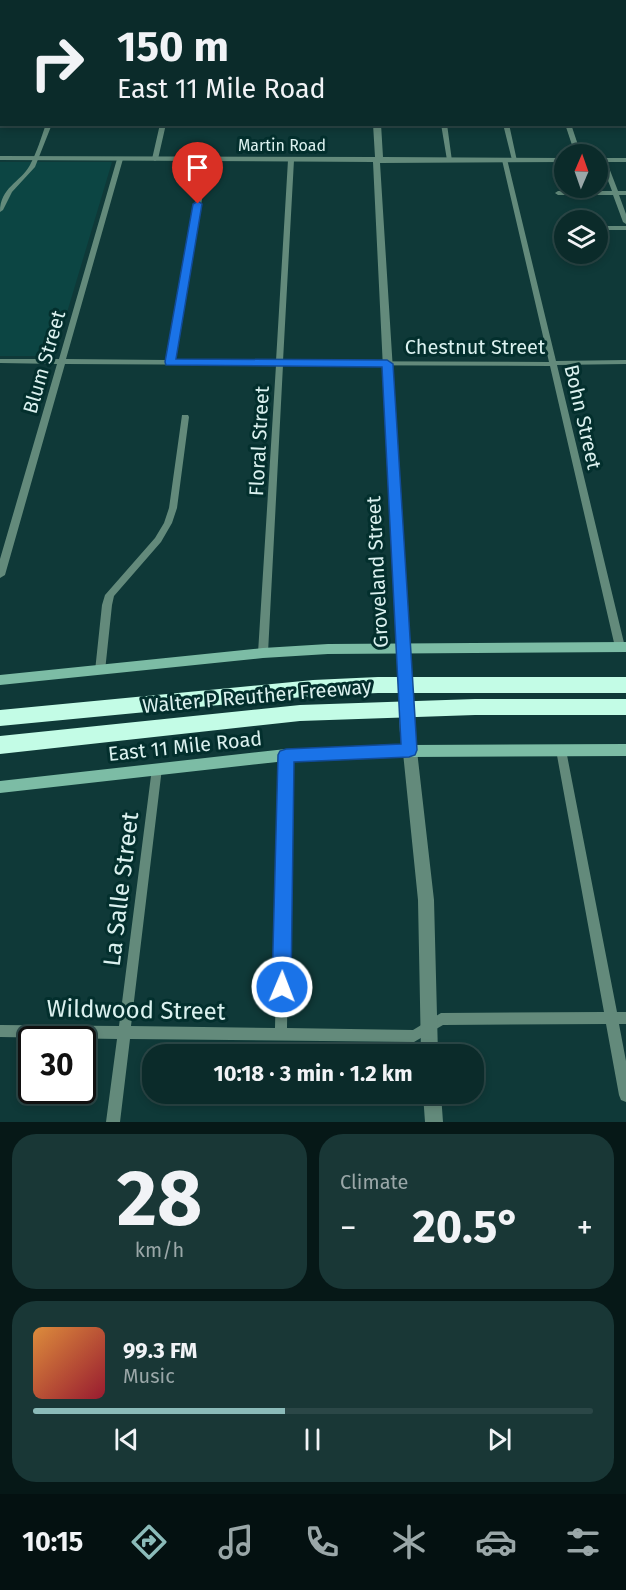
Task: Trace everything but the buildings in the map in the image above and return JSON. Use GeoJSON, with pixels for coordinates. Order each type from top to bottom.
{"type":"FeatureCollection","features":[{"type":"Feature","properties":{"kind":"highway","name":"Walter P Reuther Freeway"},"geometry":{"type":"LineString","coordinates":[[0,718],[313,688],[378,685],[626,684]]}},
{"type":"Feature","properties":{"kind":"highway","name":"Walter P Reuther Freeway"},"geometry":{"type":"LineString","coordinates":[[0,745],[267,716],[435,709],[626,707]]}},
{"type":"Feature","properties":{"kind":"highway"},"geometry":{"type":"LineString","coordinates":[[435,709],[476,716],[626,717]]}},
{"type":"Feature","properties":{"kind":"main road"},"geometry":{"type":"LineString","coordinates":[[0,680],[264,653],[403,647],[623,647]]}},
{"type":"Feature","properties":{"kind":"main road","name":"East 11 Mile Road"},"geometry":{"type":"LineString","coordinates":[[0,788],[157,768],[286,755],[409,750],[626,750]]}},
{"type":"Feature","properties":{"kind":"street"},"geometry":{"type":"LineString","coordinates":[[0,210],[9,191],[32,167],[48,126]]}},
{"type":"Feature","properties":{"kind":"street"},"geometry":{"type":"LineString","coordinates":[[155,159],[163,126]]}},
{"type":"Feature","properties":{"kind":"street","name":"Groveland Street"},"geometry":{"type":"LineString","coordinates":[[377,126],[379,160],[376,163],[409,750],[426,900],[429,1044]]}},
{"type":"Feature","properties":{"kind":"street"},"geometry":{"type":"LineString","coordinates":[[444,126],[450,160]]}},
{"type":"Feature","properties":{"kind":"street"},"geometry":{"type":"LineString","coordinates":[[506,126],[515,160]]}},
{"type":"Feature","properties":{"kind":"street"},"geometry":{"type":"LineString","coordinates":[[569,126],[575,144]]}},
{"type":"Feature","properties":{"kind":"street","name":"Martin Road"},"geometry":{"type":"LineString","coordinates":[[0,158],[554,160]]}},
{"type":"Feature","properties":{"kind":"street","name":"Blum Street"},"geometry":{"type":"LineString","coordinates":[[0,575],[120,159]]}},
{"type":"Feature","properties":{"kind":"street"},"geometry":{"type":"LineString","coordinates":[[170,362],[206,159]]}},
{"type":"Feature","properties":{"kind":"street","name":"Floral Street"},"geometry":{"type":"LineString","coordinates":[[264,653],[291,160]]}},
{"type":"Feature","properties":{"kind":"street","name":"Bohn Street"},"geometry":{"type":"LineString","coordinates":[[505,160],[623,647]]}},
{"type":"Feature","properties":{"kind":"street"},"geometry":{"type":"LineString","coordinates":[[608,160],[626,160]]}},
{"type":"Feature","properties":{"kind":"street"},"geometry":{"type":"LineString","coordinates":[[608,176],[626,222]]}},
{"type":"Feature","properties":{"kind":"street"},"geometry":{"type":"LineString","coordinates":[[608,193],[626,193]]}},
{"type":"Feature","properties":{"kind":"street"},"geometry":{"type":"LineString","coordinates":[[608,228],[626,228]]}},
{"type":"Feature","properties":{"kind":"street","name":"Chestnut Street"},"geometry":{"type":"LineString","coordinates":[[0,361],[387,364],[626,362]]}},
{"type":"Feature","properties":{"kind":"street"},"geometry":{"type":"LineString","coordinates":[[100,671],[110,595],[158,540],[173,508],[185,417]]}},
{"type":"Feature","properties":{"kind":"street"},"geometry":{"type":"LineString","coordinates":[[561,750],[619,1018],[626,1095]]}},
{"type":"Feature","properties":{"kind":"street"},"geometry":{"type":"LineString","coordinates":[[281,1034],[286,755]]}},
{"type":"Feature","properties":{"kind":"street","name":"La Salle Street"},"geometry":{"type":"LineString","coordinates":[[113,1122],[157,768]]}},
{"type":"Feature","properties":{"kind":"street","name":"Wildwood Street"},"geometry":{"type":"LineString","coordinates":[[0,1031],[414,1036],[443,1019],[619,1018]]}},
{"type":"Feature","properties":{"kind":"street"},"geometry":{"type":"LineString","coordinates":[[433,1104],[434,1122]]}},
{"type":"Feature","properties":{"kind":"shaded area"},"geometry":{"type":"Polygon","coordinates":[[[0,162],[112,162],[54,356],[0,356],[0,162]]]}},
{"type":"Feature","properties":{"kind":"route"},"geometry":{"type":"LineString","coordinates":[[198,204],[170,362],[387,364],[409,750],[286,755],[282,987]]}}]}
